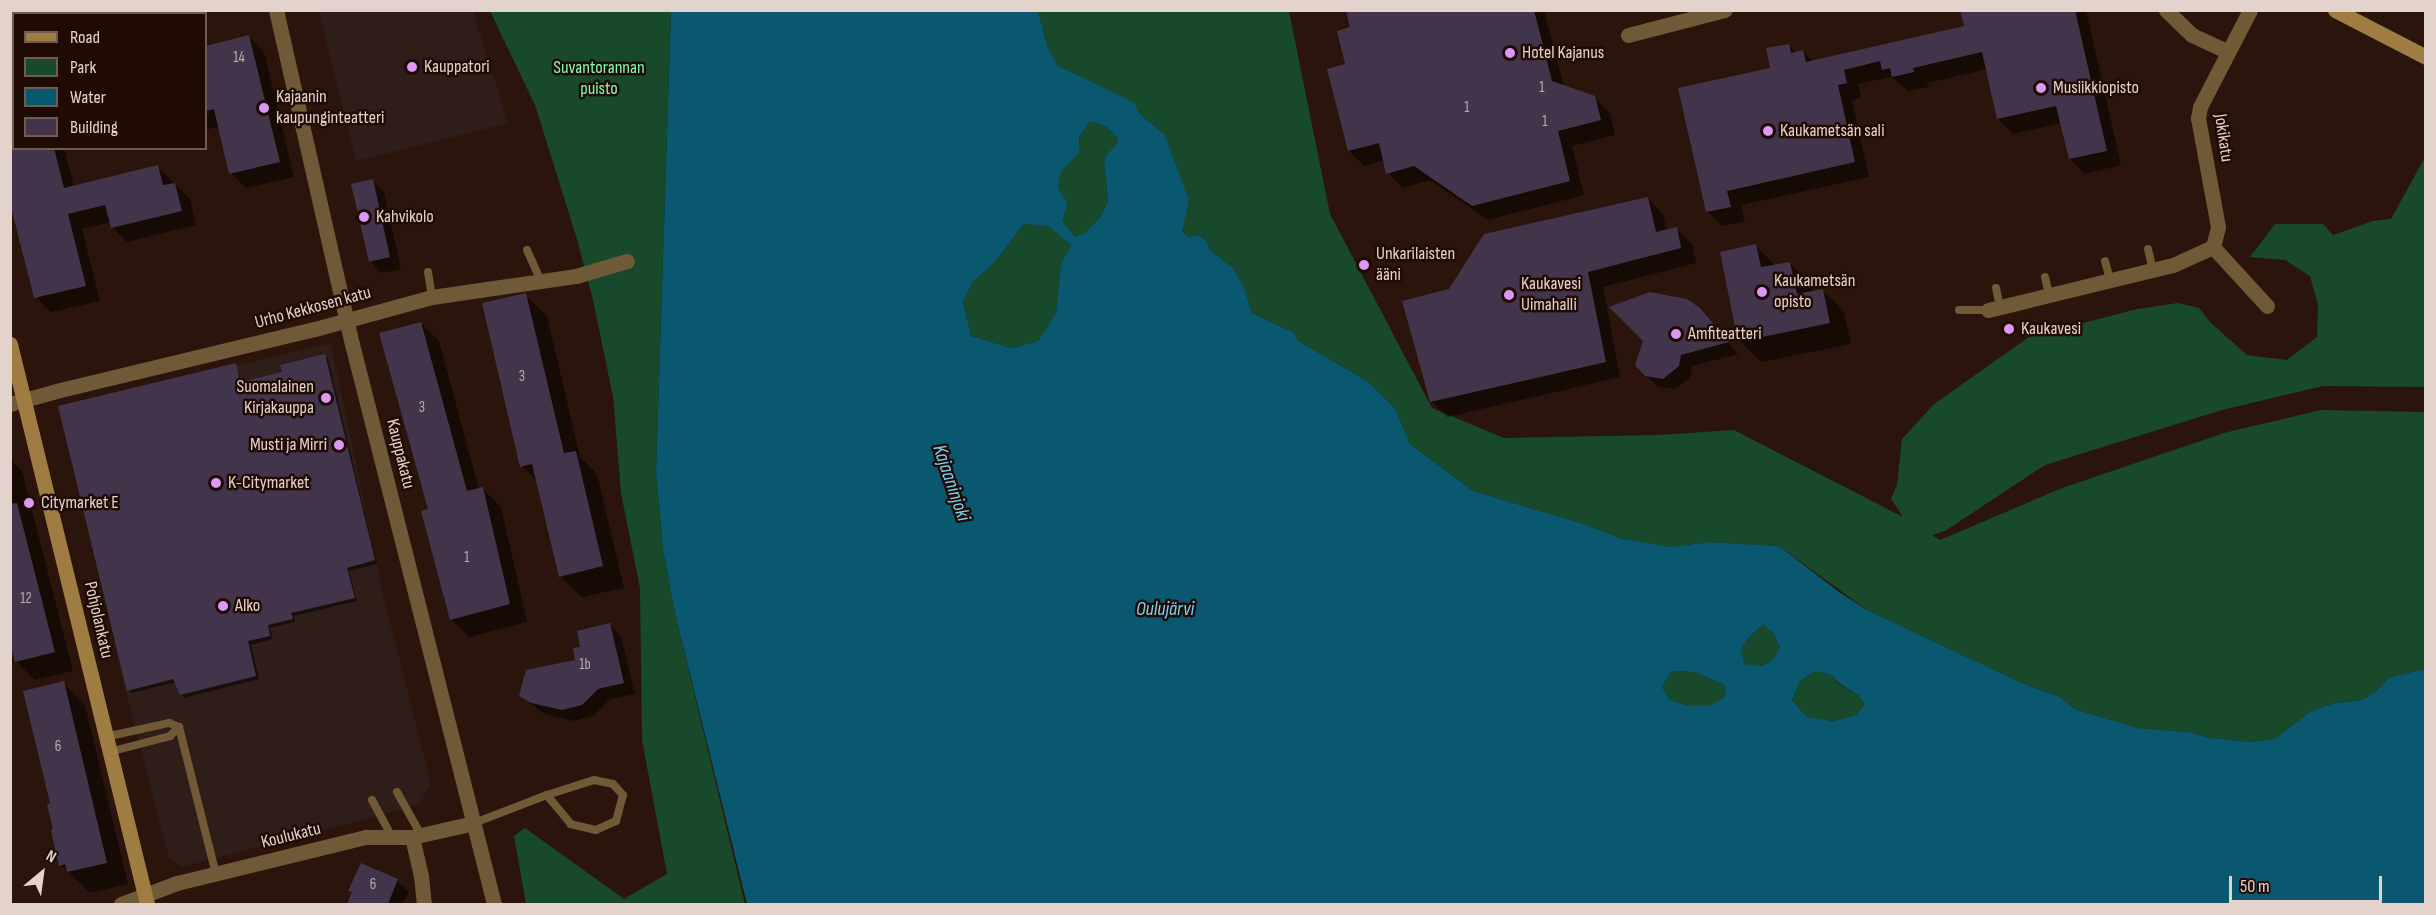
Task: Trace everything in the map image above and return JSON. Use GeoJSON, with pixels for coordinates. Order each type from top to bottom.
{"type":"FeatureCollection","features":[{"type":"Feature","properties":{"kind":"street","name":"Kauppakatu"},"geometry":{"type":"LineString","coordinates":[[276,10],[347,319],[426,644],[494,904]]}},
{"type":"Feature","properties":{"kind":"street"},"geometry":{"type":"LineString","coordinates":[[1628,35],[1725,10]]}},
{"type":"Feature","properties":{"kind":"street"},"geometry":{"type":"LineString","coordinates":[[2166,10],[2192,35],[2228,52]]}},
{"type":"Feature","properties":{"kind":"street","name":"Jokikatu"},"geometry":{"type":"LineString","coordinates":[[2214,247],[2218,226],[2198,118],[2200,106],[2250,10]]}},
{"type":"Feature","properties":{"kind":"street"},"geometry":{"type":"LineString","coordinates":[[2335,10],[2426,57]]}},
{"type":"Feature","properties":{"kind":"street"},"geometry":{"type":"LineString","coordinates":[[1994,308],[2153,270],[2198,256],[2214,247],[2267,306]]}},
{"type":"Feature","properties":{"kind":"street","name":"Urho Kekkosen katu"},"geometry":{"type":"LineString","coordinates":[[18,402],[432,297],[540,279],[576,276],[627,261]]}},
{"type":"Feature","properties":{"kind":"street","name":"Pohjolankatu"},"geometry":{"type":"LineString","coordinates":[[10,344],[18,402],[146,900]]}},
{"type":"Feature","properties":{"kind":"street","name":"Koulukatu"},"geometry":{"type":"LineString","coordinates":[[121,904],[146,900],[177,883],[366,837],[416,836],[474,823]]}},
{"type":"Feature","properties":{"kind":"street"},"geometry":{"type":"LineString","coordinates":[[416,836],[424,904]]}},
{"type":"Feature","properties":{"kind":"lane"},"geometry":{"type":"LineString","coordinates":[[2148,249],[2153,270]]}},
{"type":"Feature","properties":{"kind":"lane"},"geometry":{"type":"LineString","coordinates":[[527,250],[540,279]]}},
{"type":"Feature","properties":{"kind":"lane"},"geometry":{"type":"LineString","coordinates":[[2105,261],[2110,280]]}},
{"type":"Feature","properties":{"kind":"lane"},"geometry":{"type":"LineString","coordinates":[[428,272],[432,297]]}},
{"type":"Feature","properties":{"kind":"lane"},"geometry":{"type":"LineString","coordinates":[[2045,277],[2049,295]]}},
{"type":"Feature","properties":{"kind":"lane"},"geometry":{"type":"LineString","coordinates":[[1959,310],[1994,308],[1996,288]]}},
{"type":"Feature","properties":{"kind":"lane"},"geometry":{"type":"LineString","coordinates":[[107,744],[169,723],[178,727]]}},
{"type":"Feature","properties":{"kind":"lane"},"geometry":{"type":"LineString","coordinates":[[107,744],[170,736],[178,727]]}},
{"type":"Feature","properties":{"kind":"lane"},"geometry":{"type":"LineString","coordinates":[[178,727],[216,874]]}},
{"type":"Feature","properties":{"kind":"lane"},"geometry":{"type":"LineString","coordinates":[[474,823],[547,795],[594,780],[613,784],[623,795],[616,821],[596,830],[572,825],[547,795]]}},
{"type":"Feature","properties":{"kind":"lane"},"geometry":{"type":"LineString","coordinates":[[398,792],[416,836]]}},
{"type":"Feature","properties":{"kind":"lane"},"geometry":{"type":"LineString","coordinates":[[372,800],[392,837]]}},
{"type":"Feature","properties":{"kind":"shaded area","name":"Kauppatori"},"geometry":{"type":"Polygon","coordinates":[[[319,11],[473,11],[508,123],[356,161],[319,11]]]}},
{"type":"Feature","properties":{"kind":"shaded area"},"geometry":{"type":"Polygon","coordinates":[[[331,343],[382,590],[431,784],[419,805],[182,867],[169,858],[119,665],[68,405],[331,343]]]}},
{"type":"Feature","properties":{"kind":"green space","name":"Suvantorannan puisto"},"geometry":{"type":"Polygon","coordinates":[[[490,11],[671,11],[656,472],[663,550],[676,618],[745,904],[526,904],[514,836],[525,828],[624,899],[667,874],[642,740],[640,588],[621,493],[613,397],[593,300],[577,239],[535,105],[490,11]]]}},
{"type":"Feature","properties":{"kind":"green space"},"geometry":{"type":"Polygon","coordinates":[[[1038,11],[1289,11],[1330,214],[1432,408],[1504,438],[1659,435],[1734,430],[1903,517],[1891,499],[1897,485],[1902,439],[1934,404],[2029,337],[2137,309],[2178,303],[2199,308],[2211,323],[2247,355],[2287,360],[2317,337],[2318,305],[2310,276],[2285,260],[2250,257],[2275,224],[2323,224],[2333,235],[2373,221],[2391,219],[2425,157],[2425,387],[2323,386],[2222,410],[2045,465],[1945,531],[1932,535],[1940,540],[2062,488],[2224,433],[2321,410],[2425,412],[2425,669],[2390,677],[2375,692],[2362,700],[2335,703],[2311,711],[2275,739],[2251,742],[2211,738],[2187,732],[2138,728],[2074,709],[2060,697],[2022,683],[1867,610],[1779,546],[1709,542],[1671,547],[1620,538],[1584,524],[1473,491],[1410,444],[1395,408],[1367,381],[1298,341],[1294,333],[1252,313],[1244,286],[1233,268],[1209,249],[1207,242],[1199,235],[1189,237],[1182,230],[1188,201],[1165,135],[1138,112],[1058,66],[1048,48],[1038,11]]]}},
{"type":"Feature","properties":{"kind":"green space"},"geometry":{"type":"Polygon","coordinates":[[[1090,121],[1105,126],[1118,138],[1104,164],[1108,200],[1102,215],[1085,233],[1075,237],[1063,222],[1065,213],[1058,188],[1061,170],[1080,152],[1079,138],[1090,121]]]}},
{"type":"Feature","properties":{"kind":"green space"},"geometry":{"type":"Polygon","coordinates":[[[1024,224],[1048,226],[1071,245],[1061,263],[1056,313],[1038,341],[1012,348],[971,336],[963,301],[973,282],[994,263],[1024,224]]]}},
{"type":"Feature","properties":{"kind":"green space"},"geometry":{"type":"Polygon","coordinates":[[[1763,625],[1773,633],[1780,647],[1773,659],[1760,666],[1743,664],[1741,649],[1748,638],[1763,625]]]}},
{"type":"Feature","properties":{"kind":"green space"},"geometry":{"type":"Polygon","coordinates":[[[1672,671],[1695,672],[1726,686],[1724,699],[1709,706],[1688,706],[1669,699],[1662,687],[1672,671]]]}},
{"type":"Feature","properties":{"kind":"green space"},"geometry":{"type":"Polygon","coordinates":[[[1815,671],[1832,675],[1837,683],[1858,695],[1865,704],[1856,715],[1833,721],[1807,717],[1792,700],[1800,681],[1815,671]]]}},
{"type":"Feature","properties":{"kind":"water","name":"Oulujärvi"},"geometry":{"type":"Polygon","coordinates":[[[671,11],[1038,11],[1048,48],[1058,66],[1135,103],[1138,112],[1165,135],[1189,201],[1182,231],[1189,237],[1199,235],[1207,242],[1209,249],[1233,268],[1244,286],[1252,313],[1294,333],[1298,341],[1367,381],[1395,408],[1410,444],[1473,491],[1584,524],[1620,538],[1671,547],[1709,542],[1779,546],[1839,592],[1867,610],[2022,683],[2060,697],[2074,709],[2138,728],[2187,732],[2211,738],[2251,742],[2275,739],[2311,711],[2335,703],[2362,700],[2375,692],[2390,677],[2425,669],[2425,904],[747,904],[676,618],[663,550],[656,472],[671,11]],[[1090,121],[1079,138],[1080,152],[1061,171],[1058,188],[1067,203],[1063,222],[1075,237],[1085,233],[1102,215],[1108,200],[1104,164],[1106,156],[1117,143],[1118,138],[1105,126],[1090,121]],[[1024,224],[994,263],[973,282],[963,301],[971,336],[1012,348],[1038,341],[1056,313],[1061,263],[1071,245],[1048,226],[1024,224]],[[1763,625],[1748,638],[1741,649],[1744,664],[1761,666],[1773,659],[1780,647],[1773,633],[1763,625]],[[1672,671],[1662,687],[1669,699],[1688,706],[1709,706],[1724,698],[1726,686],[1695,672],[1672,671]],[[1815,671],[1800,681],[1792,700],[1807,717],[1833,721],[1856,715],[1865,704],[1858,695],[1837,682],[1832,675],[1815,671]]]}},
{"type":"Feature","properties":{"kind":"building"},"geometry":{"type":"Polygon","coordinates":[[[1346,10],[1534,10],[1552,81],[1595,96],[1601,120],[1558,131],[1570,181],[1472,206],[1414,166],[1386,174],[1379,143],[1348,151],[1327,69],[1345,64],[1337,31],[1350,27],[1346,10]]]}},
{"type":"Feature","properties":{"kind":"building"},"geometry":{"type":"Polygon","coordinates":[[[1960,10],[2075,10],[2107,151],[2069,159],[2056,106],[1997,119],[1982,52],[1913,68],[1914,72],[1892,77],[1890,68],[1882,70],[1880,61],[1844,70],[1847,83],[1838,85],[1855,162],[1727,191],[1731,207],[1706,212],[1678,88],[1770,68],[1766,48],[1789,44],[1791,53],[1803,50],[1806,62],[1964,26],[1960,10]]]}},
{"type":"Feature","properties":{"kind":"building"},"geometry":{"type":"Polygon","coordinates":[[[249,35],[280,162],[229,174],[214,109],[207,111],[207,46],[249,35]]]}},
{"type":"Feature","properties":{"kind":"building"},"geometry":{"type":"Polygon","coordinates":[[[10,148],[12,148],[12,150],[54,150],[64,188],[158,165],[163,185],[175,183],[182,211],[111,228],[105,205],[68,214],[86,286],[34,298],[10,203],[10,148]]]}},
{"type":"Feature","properties":{"kind":"building"},"geometry":{"type":"Polygon","coordinates":[[[373,179],[390,257],[369,262],[351,184],[373,179]]]}},
{"type":"Feature","properties":{"kind":"building","name":"Kaukavesi Uimahalli"},"geometry":{"type":"Polygon","coordinates":[[[1648,197],[1656,232],[1677,227],[1681,248],[1588,272],[1606,362],[1430,402],[1402,301],[1449,289],[1484,234],[1648,197]]]}},
{"type":"Feature","properties":{"kind":"building","name":"Kaukametsän opisto"},"geometry":{"type":"Polygon","coordinates":[[[1756,244],[1761,267],[1790,262],[1797,294],[1823,289],[1830,323],[1738,342],[1720,252],[1756,244]]]}},
{"type":"Feature","properties":{"kind":"building","name":"Amfiteatteri"},"geometry":{"type":"Polygon","coordinates":[[[1650,292],[1687,299],[1700,308],[1729,342],[1681,355],[1679,366],[1663,379],[1645,376],[1635,365],[1643,341],[1609,307],[1650,292]]]}},
{"type":"Feature","properties":{"kind":"building"},"geometry":{"type":"Polygon","coordinates":[[[526,293],[564,453],[576,451],[603,566],[559,577],[532,464],[520,467],[482,303],[526,293]]]}},
{"type":"Feature","properties":{"kind":"building"},"geometry":{"type":"Polygon","coordinates":[[[421,322],[467,491],[483,487],[510,604],[450,620],[421,511],[428,509],[379,333],[421,322]]]}},
{"type":"Feature","properties":{"kind":"building","name":"K-Citymarket"},"geometry":{"type":"Polygon","coordinates":[[[325,354],[375,560],[347,568],[355,598],[291,613],[293,619],[268,625],[270,636],[248,641],[256,676],[180,695],[173,679],[127,691],[58,406],[236,363],[240,382],[282,372],[280,365],[325,354]]]}},
{"type":"Feature","properties":{"kind":"building"},"geometry":{"type":"Polygon","coordinates":[[[17,503],[55,652],[15,662],[10,643],[10,504],[17,503]]]}},
{"type":"Feature","properties":{"kind":"building"},"geometry":{"type":"Polygon","coordinates":[[[610,623],[624,683],[598,689],[582,705],[562,710],[531,703],[519,696],[526,670],[575,660],[573,648],[580,647],[577,631],[610,623]]]}},
{"type":"Feature","properties":{"kind":"building"},"geometry":{"type":"Polygon","coordinates":[[[64,681],[107,863],[67,872],[65,864],[59,866],[47,804],[50,803],[23,691],[64,681]]]}},
{"type":"Feature","properties":{"kind":"building"},"geometry":{"type":"Polygon","coordinates":[[[361,863],[398,879],[388,904],[347,904],[352,892],[348,891],[361,863]]]}},
{"type":"Feature","properties":{"kind":"place","name":"Hotel Kajanus"},"geometry":{"type":"Point","coordinates":[1510,53]}},
{"type":"Feature","properties":{"kind":"place","name":"Kauppatori"},"geometry":{"type":"Point","coordinates":[412,67]}},
{"type":"Feature","properties":{"kind":"place","name":"Musiikkiopisto"},"geometry":{"type":"Point","coordinates":[2041,88]}},
{"type":"Feature","properties":{"kind":"place","name":"Kajaanin kaupunginteatteri"},"geometry":{"type":"Point","coordinates":[264,108]}},
{"type":"Feature","properties":{"kind":"place","name":"Kaukametsän sali"},"geometry":{"type":"Point","coordinates":[1768,131]}},
{"type":"Feature","properties":{"kind":"place","name":"Kahvikolo"},"geometry":{"type":"Point","coordinates":[364,217]}},
{"type":"Feature","properties":{"kind":"place","name":"Unkarilaisten ääni"},"geometry":{"type":"Point","coordinates":[1364,265]}},
{"type":"Feature","properties":{"kind":"place","name":"Kaukametsän opisto"},"geometry":{"type":"Point","coordinates":[1762,292]}},
{"type":"Feature","properties":{"kind":"place","name":"Kaukavesi Uimahalli"},"geometry":{"type":"Point","coordinates":[1509,295]}},
{"type":"Feature","properties":{"kind":"place","name":"Kaukavesi"},"geometry":{"type":"Point","coordinates":[2009,329]}},
{"type":"Feature","properties":{"kind":"place","name":"Amfiteatteri"},"geometry":{"type":"Point","coordinates":[1676,334]}},
{"type":"Feature","properties":{"kind":"place","name":"Suomalainen Kirjakauppa"},"geometry":{"type":"Point","coordinates":[326,398]}},
{"type":"Feature","properties":{"kind":"place","name":"Musti ja Mirri"},"geometry":{"type":"Point","coordinates":[339,445]}},
{"type":"Feature","properties":{"kind":"place","name":"K-Citymarket"},"geometry":{"type":"Point","coordinates":[216,483]}},
{"type":"Feature","properties":{"kind":"place","name":"Citymarket E"},"geometry":{"type":"Point","coordinates":[29,503]}},
{"type":"Feature","properties":{"kind":"place","name":"Alko"},"geometry":{"type":"Point","coordinates":[223,606]}},
{"type":"Feature","properties":{"kind":"water label","name":"Kajaaninjoki"},"geometry":{"type":"Point","coordinates":[951,483]}}]}
